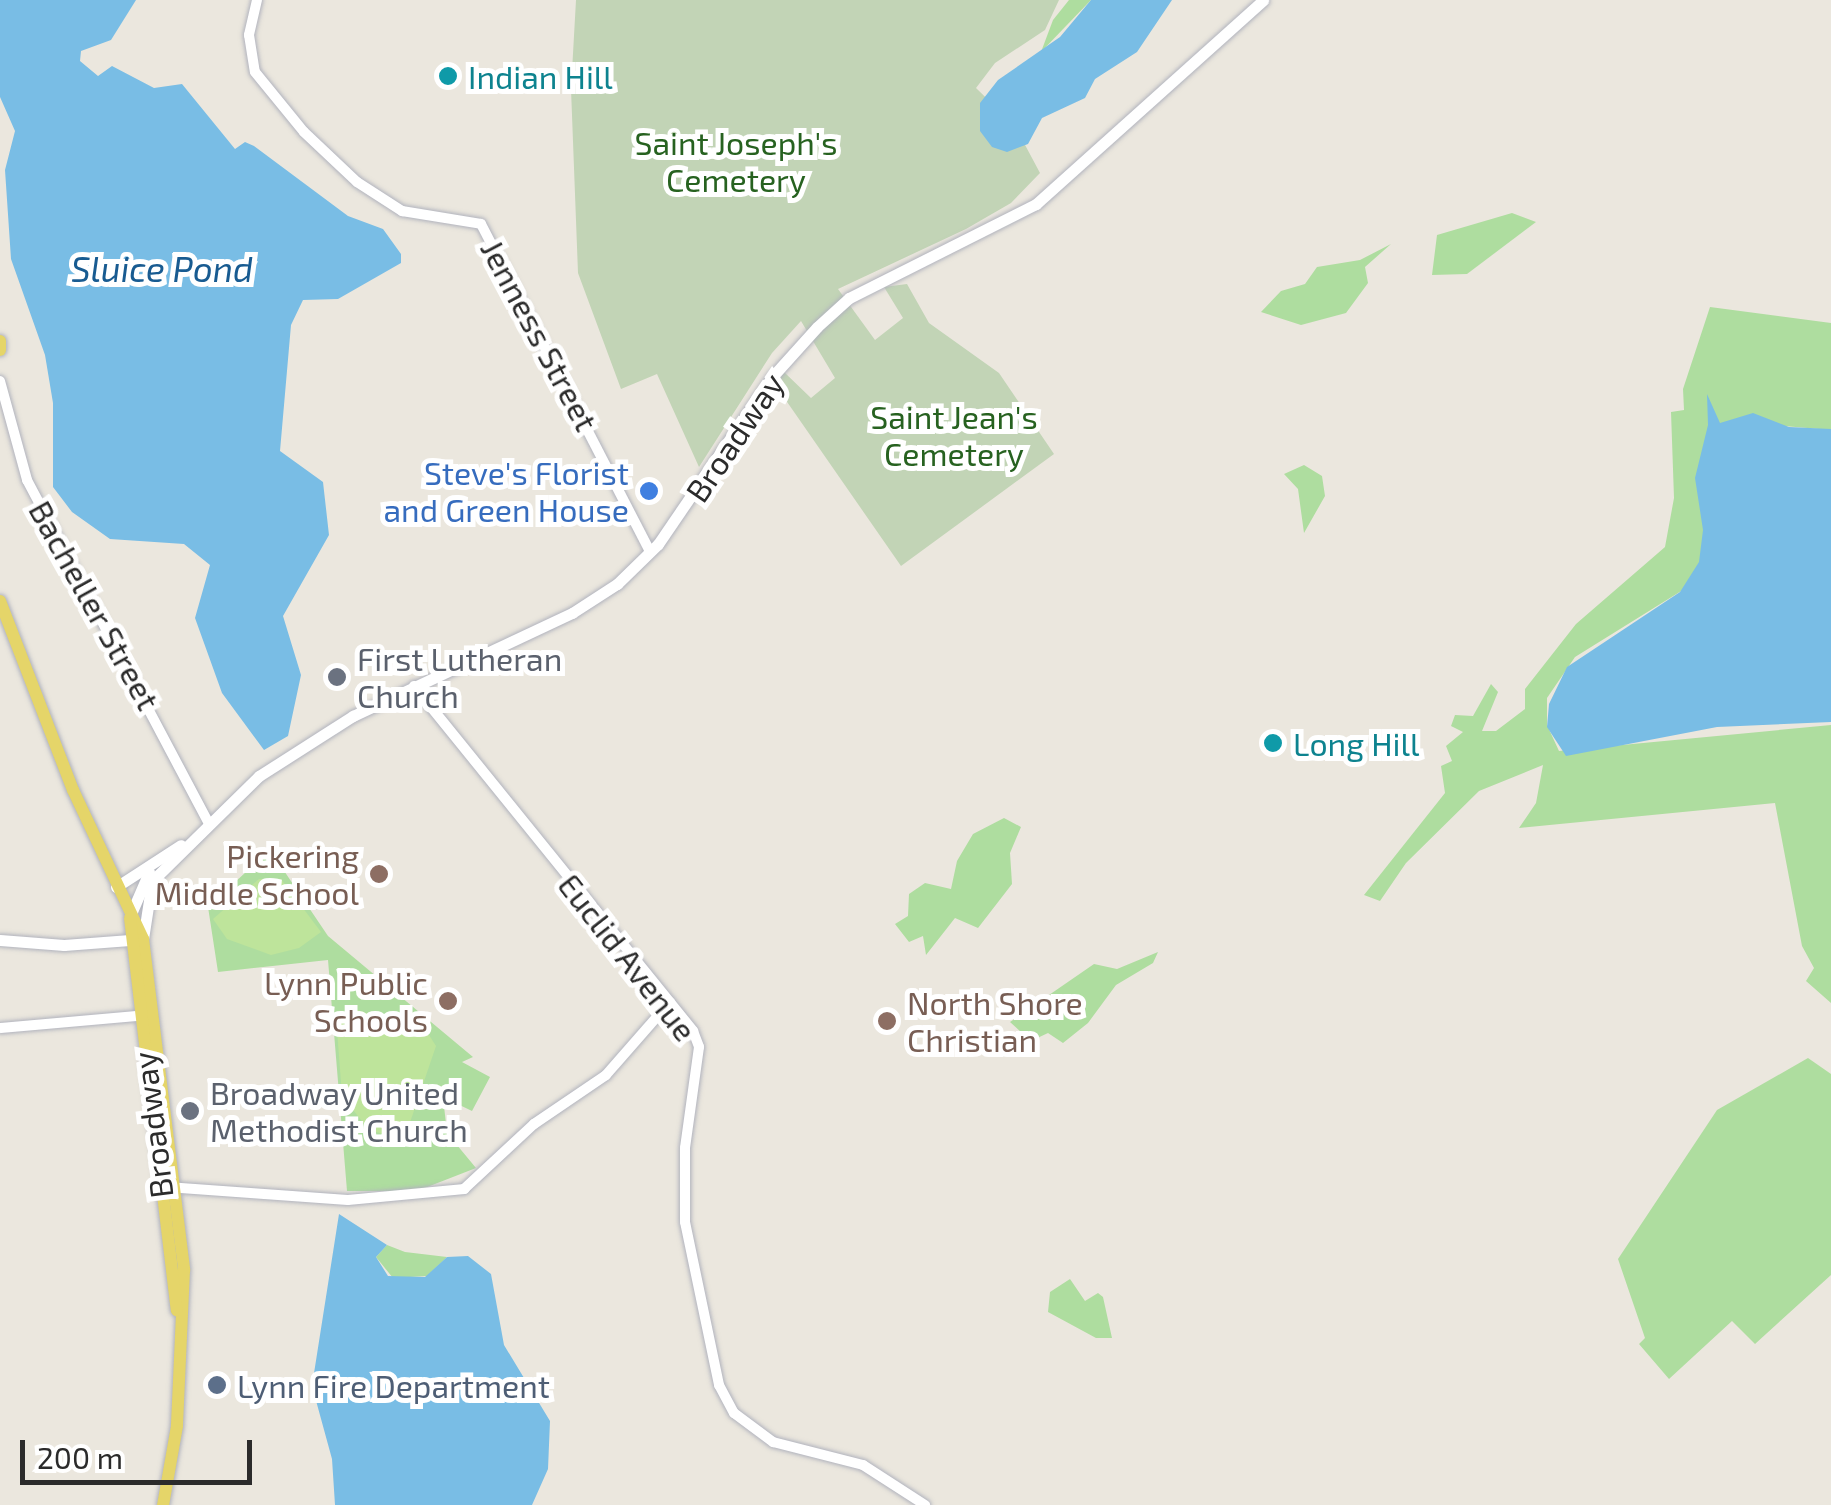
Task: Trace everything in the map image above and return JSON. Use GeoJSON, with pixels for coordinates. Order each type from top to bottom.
{"type":"FeatureCollection","features":[{"type":"Feature","properties":{"kind":"main road","name":"Broadway"},"geometry":{"type":"LineString","coordinates":[[167,1187],[139,1016],[136,939],[149,888],[185,843],[306,742],[414,686],[572,613],[617,584],[650,552],[772,377],[817,326],[849,298],[1036,204],[1263,0]]}},
{"type":"Feature","properties":{"kind":"main road"},"geometry":{"type":"LineString","coordinates":[[0,341],[0,350]]}},
{"type":"Feature","properties":{"kind":"main road"},"geometry":{"type":"LineString","coordinates":[[0,601],[130,916]]}},
{"type":"Feature","properties":{"kind":"main road","name":"Broadway"},"geometry":{"type":"LineString","coordinates":[[116,886],[185,843]]}},
{"type":"Feature","properties":{"kind":"main road","name":"Broadway"},"geometry":{"type":"LineString","coordinates":[[164,1505],[177,1426],[181,1332],[154,1014],[130,916],[140,884],[166,854]]}},
{"type":"Feature","properties":{"kind":"main road"},"geometry":{"type":"LineString","coordinates":[[0,940],[64,945],[136,939]]}},
{"type":"Feature","properties":{"kind":"street","name":"Jenness Street"},"geometry":{"type":"LineString","coordinates":[[257,0],[249,35],[255,72],[315,143],[402,211],[481,224],[650,552]]}},
{"type":"Feature","properties":{"kind":"street","name":"Bacheller Street"},"geometry":{"type":"LineString","coordinates":[[0,382],[27,480],[100,610],[208,822]]}},
{"type":"Feature","properties":{"kind":"street","name":"Euclid Avenue"},"geometry":{"type":"LineString","coordinates":[[414,686],[670,1002],[699,1047],[682,1191],[719,1385],[751,1430],[780,1444],[863,1465],[925,1505]]}},
{"type":"Feature","properties":{"kind":"street"},"geometry":{"type":"LineString","coordinates":[[167,1187],[348,1200],[464,1189],[534,1124],[606,1075],[670,1002]]}},
{"type":"Feature","properties":{"kind":"street"},"geometry":{"type":"LineString","coordinates":[[0,1028],[154,1014]]}},
{"type":"Feature","properties":{"kind":"green space","name":"Saint Joseph's Cemetery"},"geometry":{"type":"Polygon","coordinates":[[[576,0],[1059,0],[1045,30],[995,63],[976,88],[1015,126],[1040,173],[1011,203],[966,229],[838,289],[875,340],[903,318],[884,287],[907,284],[929,323],[999,373],[1054,454],[901,566],[776,386],[784,372],[811,398],[835,378],[801,321],[772,353],[699,467],[657,374],[621,389],[578,273],[571,89],[576,0]]]}},
{"type":"Feature","properties":{"kind":"green space"},"geometry":{"type":"Polygon","coordinates":[[[1069,0],[1091,0],[1041,52],[1053,20],[1069,0]]]}},
{"type":"Feature","properties":{"kind":"green space"},"geometry":{"type":"Polygon","coordinates":[[[1512,213],[1536,222],[1467,274],[1432,275],[1437,235],[1512,213]]]}},
{"type":"Feature","properties":{"kind":"green space"},"geometry":{"type":"Polygon","coordinates":[[[1391,244],[1365,267],[1368,283],[1346,313],[1301,325],[1261,312],[1281,291],[1305,284],[1317,267],[1360,260],[1391,244]]]}},
{"type":"Feature","properties":{"kind":"green space"},"geometry":{"type":"Polygon","coordinates":[[[1710,307],[1831,323],[1831,430],[1772,425],[1686,588],[1575,657],[1547,698],[1547,725],[1559,751],[1831,725],[1831,1003],[1806,981],[1814,968],[1802,946],[1775,803],[1519,828],[1536,803],[1543,765],[1479,791],[1406,863],[1380,901],[1364,895],[1445,793],[1441,766],[1452,761],[1446,746],[1463,732],[1451,726],[1455,715],[1473,716],[1491,684],[1498,692],[1482,731],[1496,731],[1525,709],[1525,689],[1576,624],[1665,547],[1674,498],[1671,412],[1684,410],[1683,389],[1710,307]]]}},
{"type":"Feature","properties":{"kind":"green space"},"geometry":{"type":"Polygon","coordinates":[[[1304,465],[1322,476],[1325,496],[1304,533],[1298,489],[1284,474],[1304,465]]]}},
{"type":"Feature","properties":{"kind":"green space"},"geometry":{"type":"Polygon","coordinates":[[[1004,818],[1021,827],[1010,853],[1012,884],[978,928],[955,918],[926,955],[923,936],[909,942],[895,924],[908,916],[909,894],[925,883],[951,889],[957,861],[973,834],[1004,818]]]}},
{"type":"Feature","properties":{"kind":"green space"},"geometry":{"type":"Polygon","coordinates":[[[270,850],[328,936],[473,1057],[462,1062],[490,1077],[472,1111],[443,1097],[447,1133],[476,1168],[417,1191],[347,1191],[328,960],[218,972],[208,907],[270,850]]]}},
{"type":"Feature","properties":{"kind":"green space"},"geometry":{"type":"Polygon","coordinates":[[[259,879],[281,879],[321,932],[299,948],[271,955],[227,939],[213,919],[259,879]]]}},
{"type":"Feature","properties":{"kind":"green space"},"geometry":{"type":"Polygon","coordinates":[[[1158,952],[1153,963],[1116,985],[1088,1023],[1063,1043],[1048,1033],[1031,1041],[1010,1022],[1094,964],[1117,969],[1158,952]]]}},
{"type":"Feature","properties":{"kind":"green space"},"geometry":{"type":"Polygon","coordinates":[[[349,1007],[429,1035],[436,1046],[404,1140],[369,1130],[342,1096],[337,1029],[349,1007]]]}},
{"type":"Feature","properties":{"kind":"green space"},"geometry":{"type":"Polygon","coordinates":[[[1808,1058],[1831,1074],[1831,1275],[1755,1344],[1732,1321],[1669,1379],[1639,1344],[1645,1338],[1618,1259],[1717,1110],[1808,1058]]]}},
{"type":"Feature","properties":{"kind":"green space"},"geometry":{"type":"Polygon","coordinates":[[[387,1245],[405,1252],[447,1257],[427,1276],[393,1278],[376,1257],[387,1245]]]}},
{"type":"Feature","properties":{"kind":"green space"},"geometry":{"type":"Polygon","coordinates":[[[1070,1279],[1085,1301],[1098,1293],[1103,1297],[1112,1338],[1096,1338],[1048,1312],[1050,1292],[1070,1279]]]}},
{"type":"Feature","properties":{"kind":"water","name":"Sluice Pond"},"geometry":{"type":"Polygon","coordinates":[[[0,0],[136,0],[111,40],[81,51],[80,61],[98,76],[112,66],[154,88],[182,84],[235,149],[245,142],[254,146],[348,216],[383,229],[401,254],[401,263],[338,299],[303,300],[291,325],[280,451],[323,482],[329,535],[283,616],[301,675],[288,736],[264,750],[222,693],[195,618],[210,565],[184,544],[110,539],[72,512],[53,487],[53,403],[45,355],[11,259],[5,170],[15,131],[0,97],[0,0]]]}},
{"type":"Feature","properties":{"kind":"water"},"geometry":{"type":"Polygon","coordinates":[[[1091,0],[1172,0],[1137,52],[1095,79],[1085,98],[1042,118],[1028,144],[1007,152],[992,147],[980,131],[980,103],[998,80],[1060,37],[1091,0]]]}},
{"type":"Feature","properties":{"kind":"water"},"geometry":{"type":"Polygon","coordinates":[[[1707,394],[1720,423],[1753,413],[1789,427],[1831,429],[1831,722],[1717,727],[1566,756],[1547,727],[1549,704],[1567,667],[1680,592],[1699,562],[1703,530],[1695,478],[1708,425],[1707,394]]]}},
{"type":"Feature","properties":{"kind":"water"},"geometry":{"type":"Polygon","coordinates":[[[339,1214],[387,1245],[376,1257],[388,1276],[425,1277],[447,1257],[468,1256],[491,1274],[504,1345],[550,1421],[548,1469],[532,1505],[335,1505],[332,1459],[312,1386],[339,1214]]]}},
{"type":"Feature","properties":{"kind":"place","name":"Indian Hill"},"geometry":{"type":"Point","coordinates":[448,76]}},
{"type":"Feature","properties":{"kind":"place","name":"Steve's Florist and Green House"},"geometry":{"type":"Point","coordinates":[649,491]}},
{"type":"Feature","properties":{"kind":"place","name":"First Lutheran Church"},"geometry":{"type":"Point","coordinates":[337,677]}},
{"type":"Feature","properties":{"kind":"place","name":"Long Hill"},"geometry":{"type":"Point","coordinates":[1273,743]}},
{"type":"Feature","properties":{"kind":"place","name":"Pickering Middle School"},"geometry":{"type":"Point","coordinates":[379,874]}},
{"type":"Feature","properties":{"kind":"place","name":"Lynn Public Schools"},"geometry":{"type":"Point","coordinates":[448,1001]}},
{"type":"Feature","properties":{"kind":"place","name":"North Shore Christian"},"geometry":{"type":"Point","coordinates":[887,1021]}},
{"type":"Feature","properties":{"kind":"place","name":"Broadway United Methodist Church"},"geometry":{"type":"Point","coordinates":[190,1111]}},
{"type":"Feature","properties":{"kind":"place","name":"Lynn Fire Department"},"geometry":{"type":"Point","coordinates":[217,1385]}},
{"type":"Feature","properties":{"kind":"park label","name":"Saint Jean's Cemetery"},"geometry":{"type":"Point","coordinates":[954,436]}}]}
